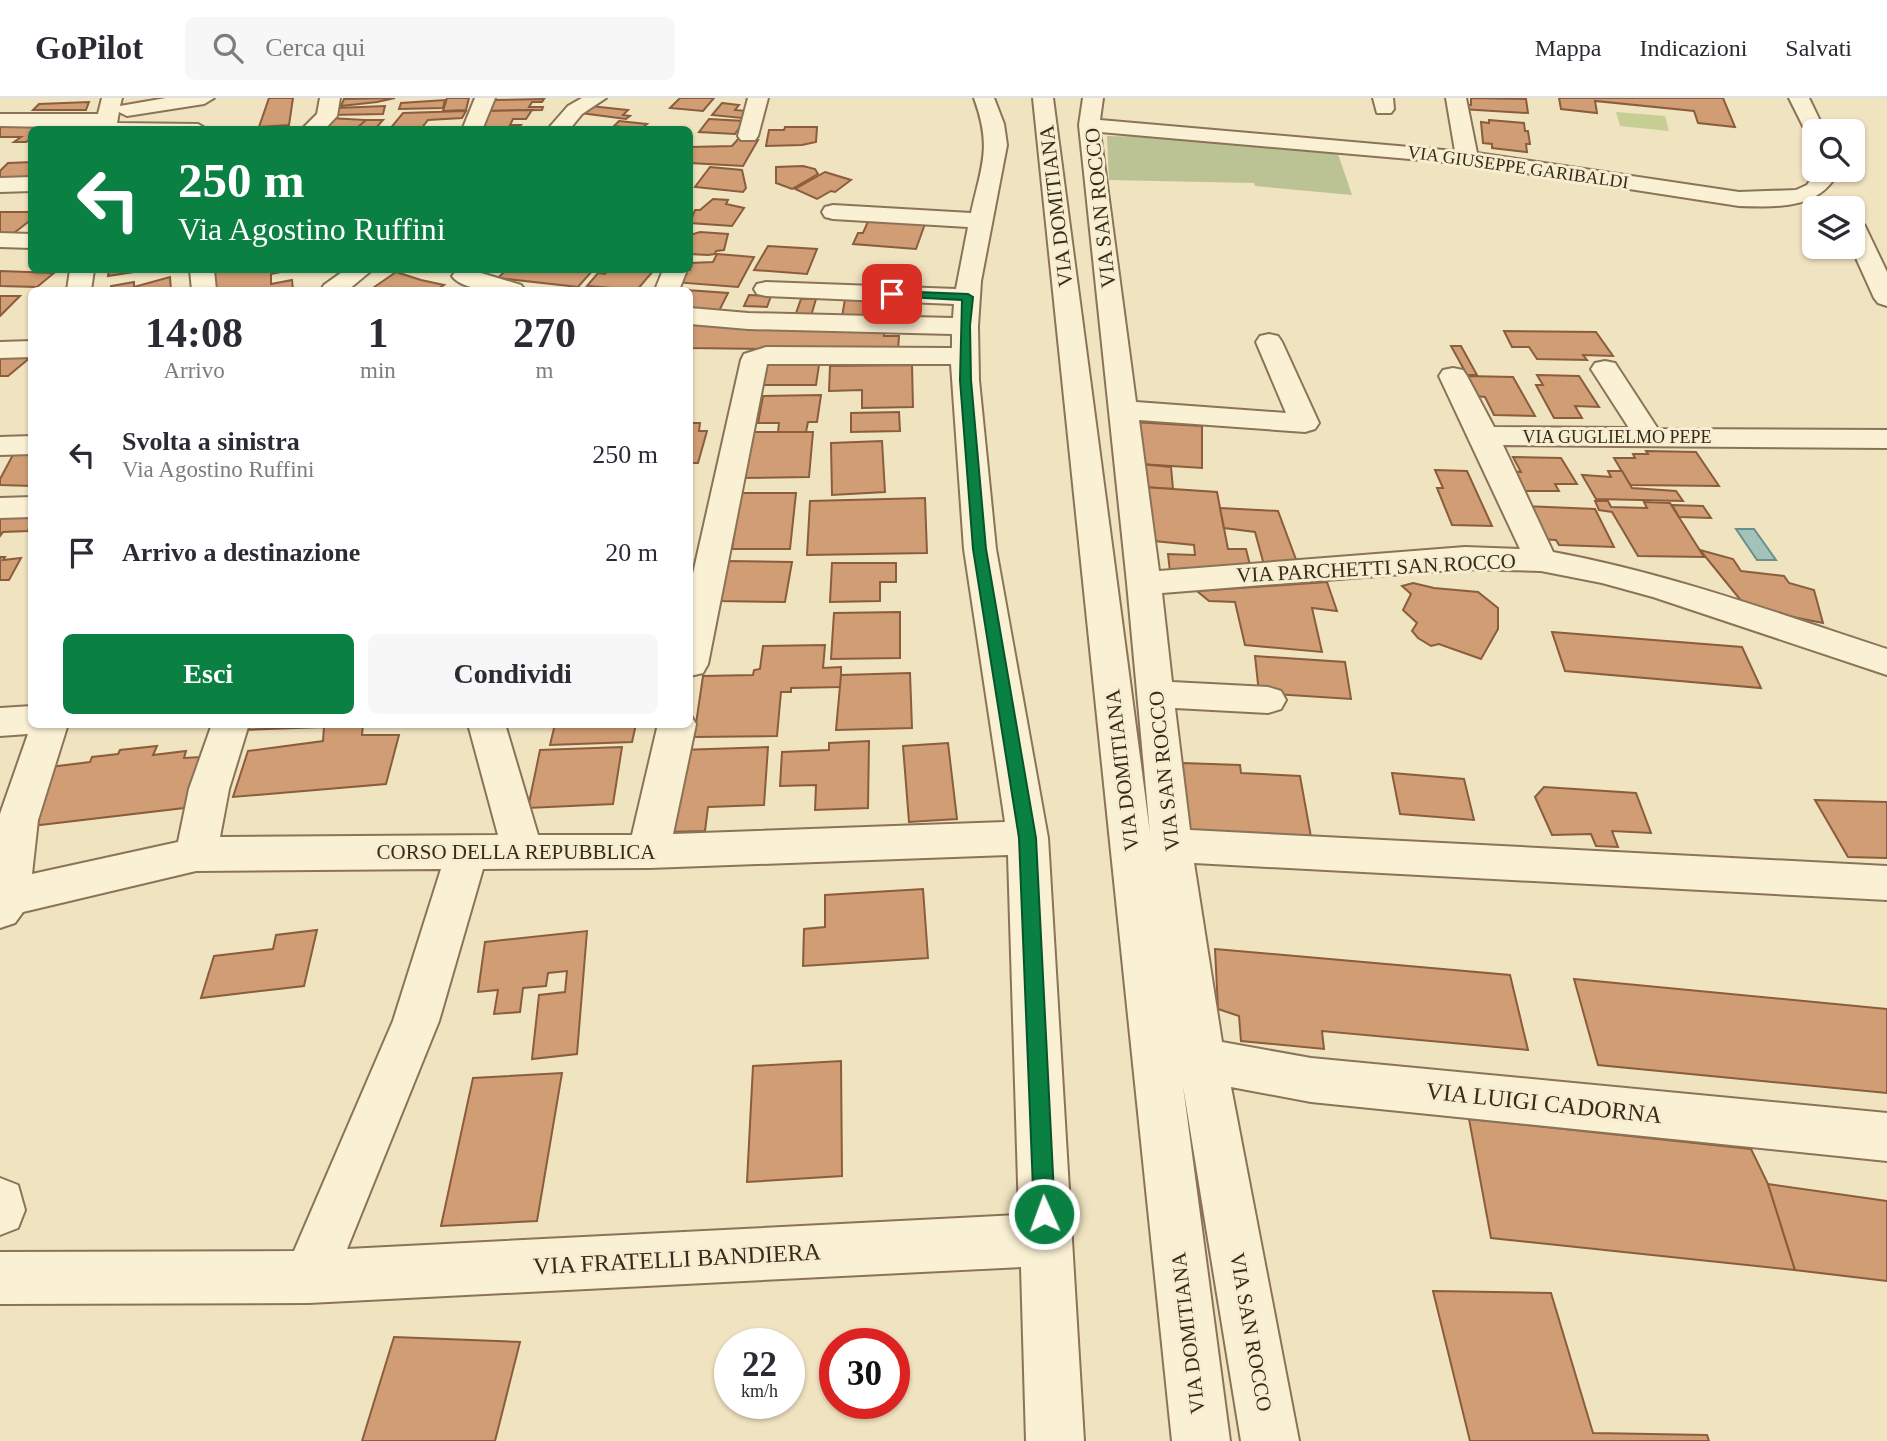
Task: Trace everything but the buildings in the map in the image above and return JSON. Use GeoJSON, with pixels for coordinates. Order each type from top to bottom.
{"type":"FeatureCollection","features":[{"type":"Feature","properties":{"kind":"street"},"geometry":{"type":"LineString","coordinates":[[0,121],[108,115],[204,98]]}},
{"type":"Feature","properties":{"kind":"street"},"geometry":{"type":"LineString","coordinates":[[316,126],[327,116],[330,98]]}},
{"type":"Feature","properties":{"kind":"street"},"geometry":{"type":"LineString","coordinates":[[474,126],[485,98]]}},
{"type":"Feature","properties":{"kind":"street"},"geometry":{"type":"LineString","coordinates":[[561,126],[575,110],[596,98]]}},
{"type":"Feature","properties":{"kind":"street"},"geometry":{"type":"LineString","coordinates":[[748,136],[758,98]]}},
{"type":"Feature","properties":{"kind":"street"},"geometry":{"type":"LineString","coordinates":[[984,98],[994,124],[997,145],[966,326],[979,549],[1028,838],[1055,1441]]}},
{"type":"Feature","properties":{"kind":"street","name":"VIA DOMITIANA"},"geometry":{"type":"LineString","coordinates":[[1043,98],[1201,1441]]}},
{"type":"Feature","properties":{"kind":"street"},"geometry":{"type":"LineString","coordinates":[[1455,98],[1467,158]]}},
{"type":"Feature","properties":{"kind":"street"},"geometry":{"type":"LineString","coordinates":[[1800,98],[1809,119]]}},
{"type":"Feature","properties":{"kind":"street","name":"VIA GIUSEPPE GARIBALDI"},"geometry":{"type":"LineString","coordinates":[[1091,110],[1151,132],[1194,132]]}},
{"type":"Feature","properties":{"kind":"street","name":"VIA GIUSEPPE GARIBALDI"},"geometry":{"type":"LineString","coordinates":[[1091,110],[1194,132],[1467,158],[1730,198],[1763,200],[1806,194]]}},
{"type":"Feature","properties":{"kind":"street","name":"VIA SAN ROCCO"},"geometry":{"type":"LineString","coordinates":[[1091,110],[1171,845],[1202,1060],[1270,1441]]}},
{"type":"Feature","properties":{"kind":"street"},"geometry":{"type":"LineString","coordinates":[[108,115],[174,126]]}},
{"type":"Feature","properties":{"kind":"street"},"geometry":{"type":"LineString","coordinates":[[1806,194],[1818,189],[1824,182]]}},
{"type":"Feature","properties":{"kind":"street"},"geometry":{"type":"LineString","coordinates":[[0,185],[28,184]]}},
{"type":"Feature","properties":{"kind":"street"},"geometry":{"type":"LineString","coordinates":[[1806,194],[1810,196]]}},
{"type":"Feature","properties":{"kind":"street"},"geometry":{"type":"LineString","coordinates":[[833,212],[982,221]]}},
{"type":"Feature","properties":{"kind":"street"},"geometry":{"type":"LineString","coordinates":[[0,240],[28,241]]}},
{"type":"Feature","properties":{"kind":"street"},"geometry":{"type":"LineString","coordinates":[[1865,251],[1887,298]]}},
{"type":"Feature","properties":{"kind":"street"},"geometry":{"type":"LineString","coordinates":[[337,287],[356,273]]}},
{"type":"Feature","properties":{"kind":"street"},"geometry":{"type":"LineString","coordinates":[[468,273],[464,276],[502,287]]}},
{"type":"Feature","properties":{"kind":"street"},"geometry":{"type":"LineString","coordinates":[[766,289],[966,326]]}},
{"type":"Feature","properties":{"kind":"street"},"geometry":{"type":"LineString","coordinates":[[693,316],[748,321],[966,326]]}},
{"type":"Feature","properties":{"kind":"street"},"geometry":{"type":"LineString","coordinates":[[693,650],[754,360],[766,355],[966,326]]}},
{"type":"Feature","properties":{"kind":"street"},"geometry":{"type":"LineString","coordinates":[[0,331],[28,330]]}},
{"type":"Feature","properties":{"kind":"street"},"geometry":{"type":"LineString","coordinates":[[1123,410],[1305,423],[1269,342]]}},
{"type":"Feature","properties":{"kind":"street"},"geometry":{"type":"LineString","coordinates":[[0,350],[28,349]]}},
{"type":"Feature","properties":{"kind":"street"},"geometry":{"type":"LineString","coordinates":[[1605,369],[1649,437]]}},
{"type":"Feature","properties":{"kind":"street"},"geometry":{"type":"LineString","coordinates":[[1453,376],[1484,436]]}},
{"type":"Feature","properties":{"kind":"street","name":"VIA GUGLIELMO PEPE"},"geometry":{"type":"LineString","coordinates":[[1541,560],[1484,436],[1887,439]]}},
{"type":"Feature","properties":{"kind":"street"},"geometry":{"type":"LineString","coordinates":[[0,446],[28,445]]}},
{"type":"Feature","properties":{"kind":"street"},"geometry":{"type":"LineString","coordinates":[[0,508],[28,507]]}},
{"type":"Feature","properties":{"kind":"street","name":"VIA PARCHETTI SAN ROCCO"},"geometry":{"type":"LineString","coordinates":[[1144,583],[1465,558],[1541,560],[1603,572],[1665,589],[1887,662]]}},
{"type":"Feature","properties":{"kind":"street"},"geometry":{"type":"LineString","coordinates":[[1156,694],[1268,700]]}},
{"type":"Feature","properties":{"kind":"street"},"geometry":{"type":"LineString","coordinates":[[0,722],[28,720]]}},
{"type":"Feature","properties":{"kind":"street"},"geometry":{"type":"LineString","coordinates":[[3,902],[18,820],[49,728]]}},
{"type":"Feature","properties":{"kind":"street"},"geometry":{"type":"LineString","coordinates":[[196,854],[209,789],[229,728]]}},
{"type":"Feature","properties":{"kind":"street"},"geometry":{"type":"LineString","coordinates":[[487,728],[523,852]]}},
{"type":"Feature","properties":{"kind":"street"},"geometry":{"type":"LineString","coordinates":[[649,851],[676,728]]}},
{"type":"Feature","properties":{"kind":"street","name":"CORSO DELLA REPUBBLICA"},"geometry":{"type":"LineString","coordinates":[[3,902],[196,854],[649,851],[1028,838]]}},
{"type":"Feature","properties":{"kind":"street"},"geometry":{"type":"LineString","coordinates":[[1171,845],[1887,883]]}},
{"type":"Feature","properties":{"kind":"street"},"geometry":{"type":"LineString","coordinates":[[309,1277],[416,1021],[467,852]]}},
{"type":"Feature","properties":{"kind":"street","name":"VIA LUIGI CADORNA"},"geometry":{"type":"LineString","coordinates":[[1202,1060],[1311,1080],[1887,1137]]}},
{"type":"Feature","properties":{"kind":"street"},"geometry":{"type":"LineString","coordinates":[[0,1203],[0,1210]]}},
{"type":"Feature","properties":{"kind":"street","name":"VIA FRATELLI BANDIERA"},"geometry":{"type":"LineString","coordinates":[[0,1278],[309,1277],[1046,1240]]}},
{"type":"Feature","properties":{"kind":"green space"},"geometry":{"type":"Polygon","coordinates":[[[1616,112],[1665,116],[1669,131],[1620,126],[1616,112]]]}},
{"type":"Feature","properties":{"kind":"green space"},"geometry":{"type":"Polygon","coordinates":[[[1107,136],[1243,139],[1336,148],[1352,195],[1255,186],[1254,183],[1109,180],[1107,136]]]}},
{"type":"Feature","properties":{"kind":"water"},"geometry":{"type":"Polygon","coordinates":[[[1736,529],[1754,529],[1776,560],[1757,560],[1736,529]]]}},
{"type":"Feature","properties":{"kind":"route"},"geometry":{"type":"LineString","coordinates":[[892,294],[968,297],[965,380],[979,549],[1028,838],[1044,1214]]}}]}
